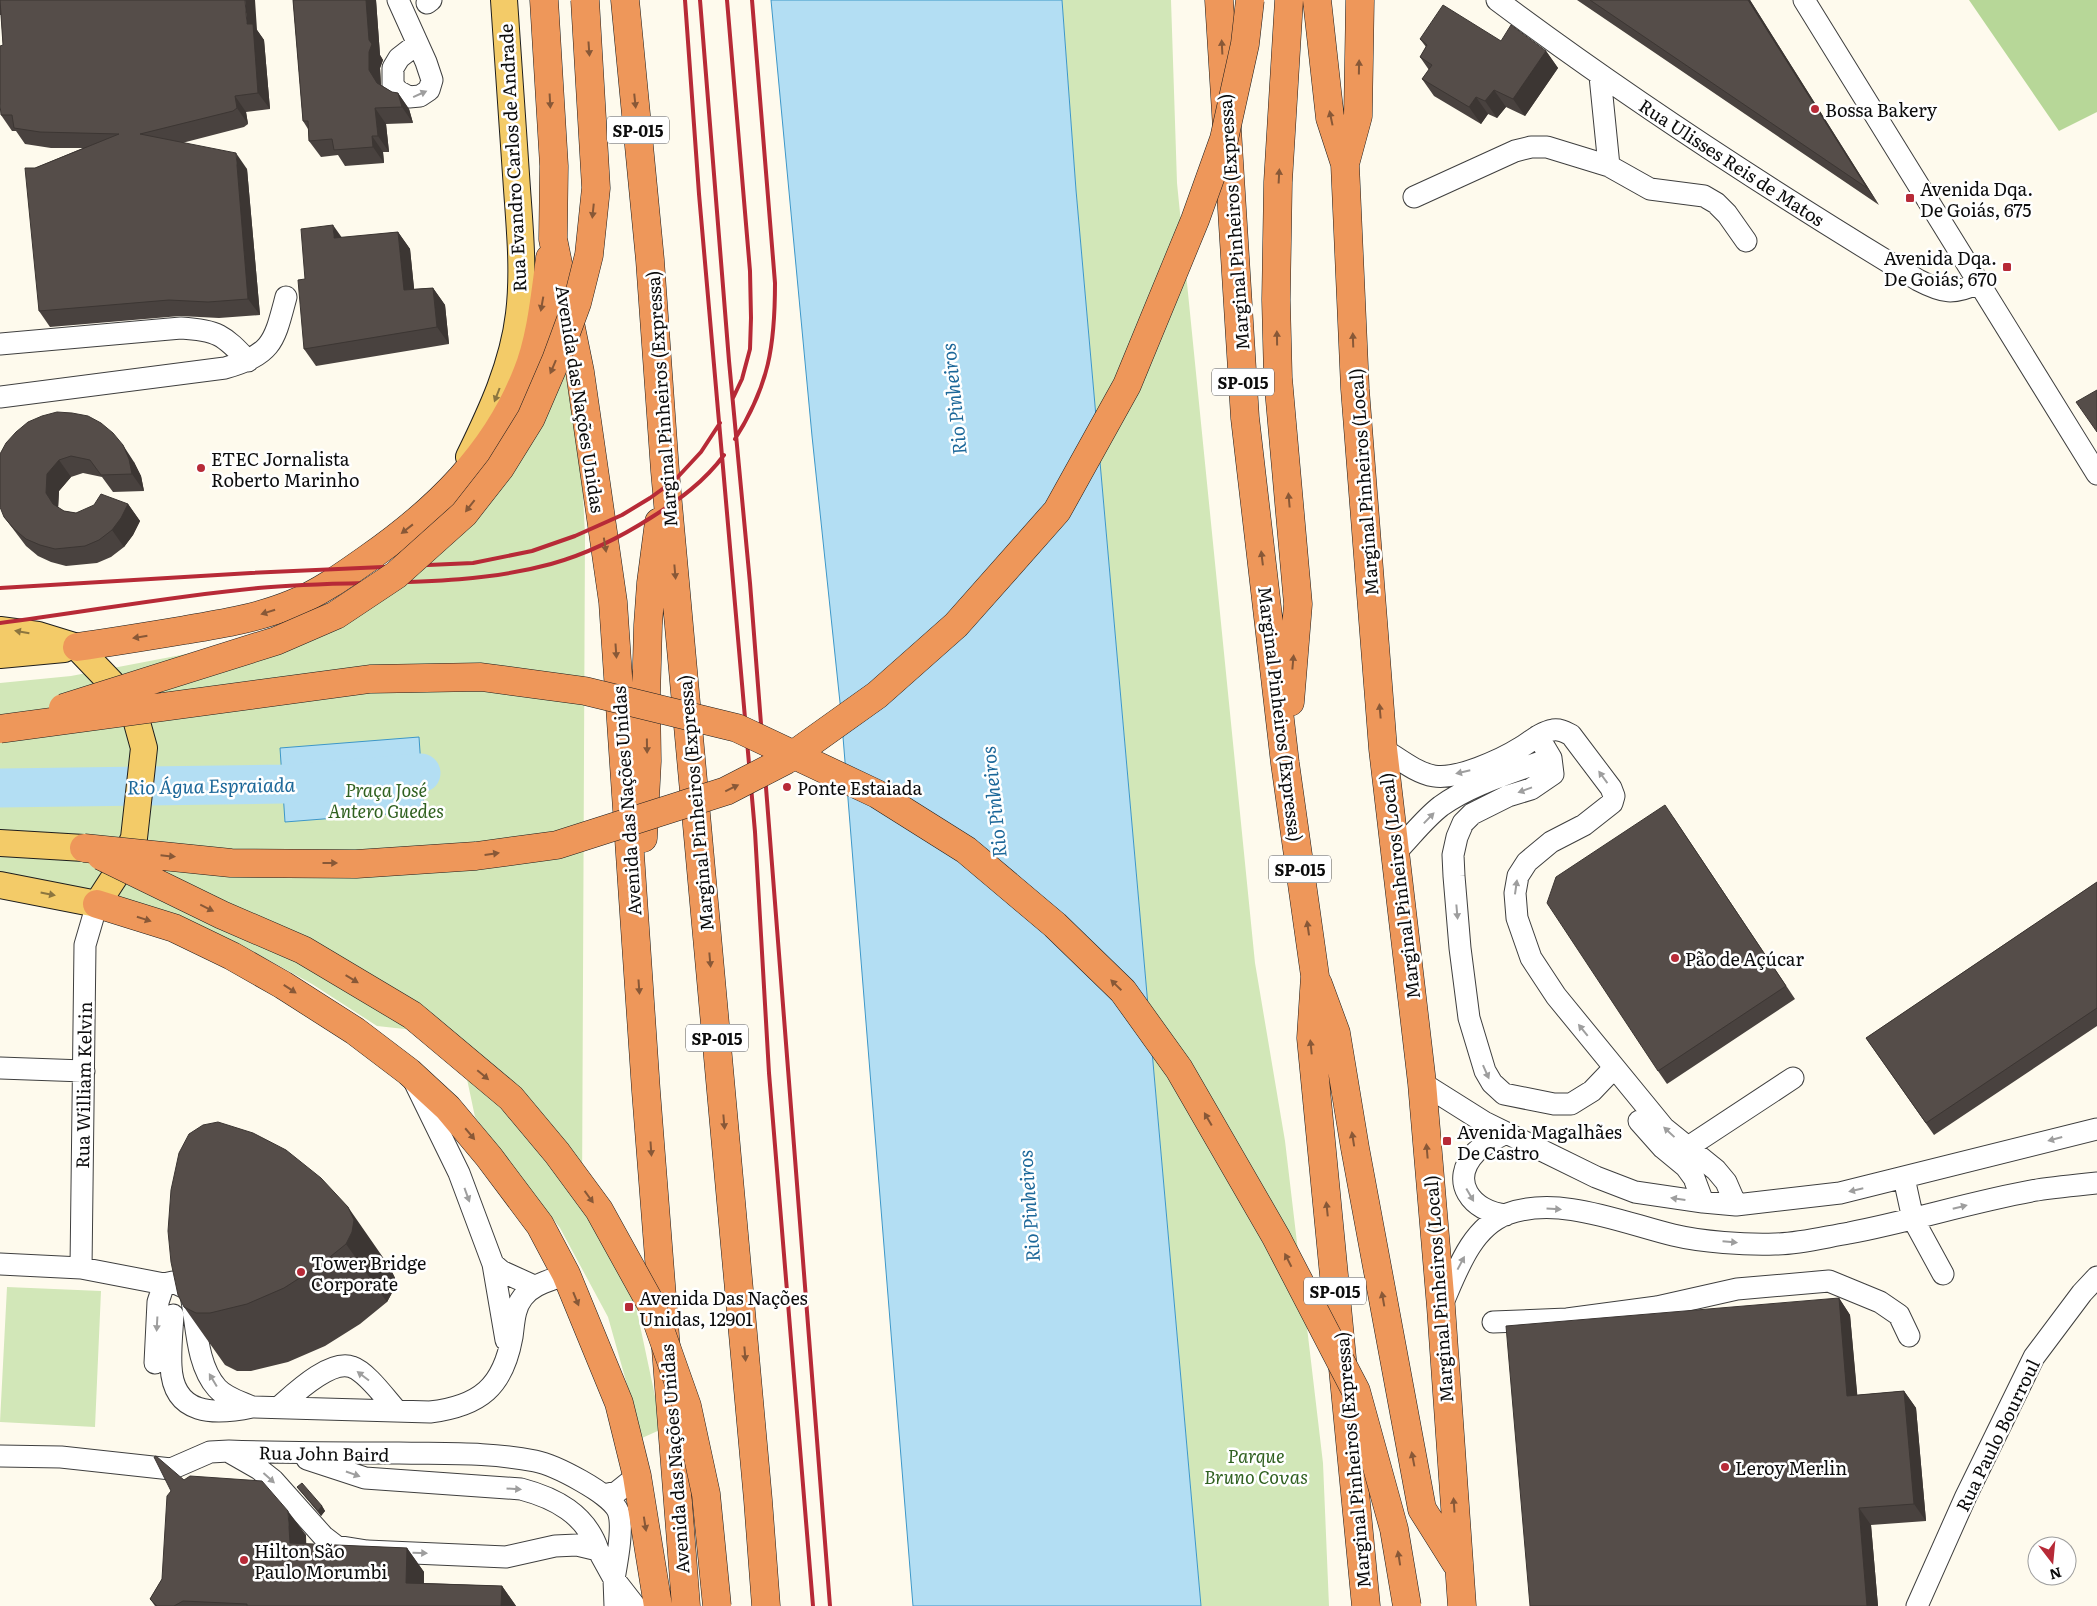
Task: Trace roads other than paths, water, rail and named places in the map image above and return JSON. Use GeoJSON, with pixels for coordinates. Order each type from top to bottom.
{"type":"FeatureCollection","features":[{"type":"Feature","properties":{"kind":"highway","name":"Avenida das Nações Unidas"},"geometry":{"type":"LineString","coordinates":[[544,0],[554,166],[553,239],[580,372],[613,602],[637,960],[686,1606]]}},
{"type":"Feature","properties":{"kind":"highway"},"geometry":{"type":"LineString","coordinates":[[0,729],[276,641],[336,615],[396,575],[464,514],[500,468],[531,418],[571,320],[589,255],[596,188],[585,0]]}},
{"type":"Feature","properties":{"kind":"highway","name":"Marginal Pinheiros (Expressa)"},"geometry":{"type":"LineString","coordinates":[[625,0],[650,260],[665,471],[757,1480],[766,1606]]}},
{"type":"Feature","properties":{"kind":"highway","name":"Marginal Pinheiros (Expressa)"},"geometry":{"type":"LineString","coordinates":[[1219,0],[1246,418],[1285,763],[1315,976],[1310,1038],[1366,1606]]}},
{"type":"Feature","properties":{"kind":"highway"},"geometry":{"type":"LineString","coordinates":[[84,848],[231,863],[356,864],[476,856],[557,845],[726,791],[786,760],[877,695],[956,624],[1057,510],[1127,385],[1195,220],[1224,139],[1245,44],[1250,0]]}},
{"type":"Feature","properties":{"kind":"highway"},"geometry":{"type":"LineString","coordinates":[[1285,763],[1298,604],[1278,378],[1276,300],[1278,182],[1289,0]]}},
{"type":"Feature","properties":{"kind":"highway"},"geometry":{"type":"LineString","coordinates":[[1317,0],[1330,118],[1345,164]]}},
{"type":"Feature","properties":{"kind":"highway"},"geometry":{"type":"LineString","coordinates":[[1345,164],[1358,116],[1360,0]]}},
{"type":"Feature","properties":{"kind":"highway","name":"Marginal Pinheiros (Local)"},"geometry":{"type":"LineString","coordinates":[[1345,164],[1355,389],[1383,749],[1422,1083],[1441,1307],[1462,1606]]}},
{"type":"Feature","properties":{"kind":"highway"},"geometry":{"type":"LineString","coordinates":[[77,648],[249,618],[292,604],[341,578],[424,517],[456,485],[486,448],[510,412],[528,371],[538,333],[553,239]]}},
{"type":"Feature","properties":{"kind":"highway"},"geometry":{"type":"LineString","coordinates":[[637,960],[647,762],[646,699],[650,600],[665,471]]}},
{"type":"Feature","properties":{"kind":"highway"},"geometry":{"type":"LineString","coordinates":[[0,729],[370,679],[481,677],[585,691],[738,728],[877,794],[966,850],[1055,925],[1123,991],[1180,1069],[1276,1237],[1356,1391],[1394,1529],[1407,1606]]}},
{"type":"Feature","properties":{"kind":"highway"},"geometry":{"type":"LineString","coordinates":[[84,848],[222,915],[303,950],[412,1015],[511,1098],[551,1146],[599,1210],[651,1304],[687,1406],[706,1494],[717,1606]]}},
{"type":"Feature","properties":{"kind":"highway"},"geometry":{"type":"LineString","coordinates":[[97,904],[174,928],[232,956],[283,985],[355,1031],[409,1072],[448,1108],[489,1156],[540,1226],[566,1274],[618,1403],[637,1476],[658,1606]]}},
{"type":"Feature","properties":{"kind":"highway"},"geometry":{"type":"LineString","coordinates":[[1315,976],[1336,1033],[1355,1148],[1422,1509],[1458,1566]]}},
{"type":"Feature","properties":{"kind":"main road","name":"Rua Evandro Carlos de Andrade"},"geometry":{"type":"LineString","coordinates":[[456,485],[498,394],[511,354],[519,315],[520,232],[504,0]]}},
{"type":"Feature","properties":{"kind":"main road"},"geometry":{"type":"LineString","coordinates":[[0,630],[38,635],[77,648],[124,695],[136,719],[144,748],[134,838],[121,867],[97,904],[0,885]]}},
{"type":"Feature","properties":{"kind":"main road"},"geometry":{"type":"LineString","coordinates":[[0,655],[77,648]]}},
{"type":"Feature","properties":{"kind":"main road"},"geometry":{"type":"LineString","coordinates":[[0,843],[84,848]]}},
{"type":"Feature","properties":{"kind":"street"},"geometry":{"type":"LineString","coordinates":[[398,0],[417,44]]}},
{"type":"Feature","properties":{"kind":"street","name":"Rua Ulisses Reis de Matos"},"geometry":{"type":"LineString","coordinates":[[1497,0],[1600,76],[1758,182],[1918,280],[1937,290],[1954,292],[1979,283]]}},
{"type":"Feature","properties":{"kind":"street"},"geometry":{"type":"LineString","coordinates":[[1804,0],[2097,474]]}},
{"type":"Feature","properties":{"kind":"street"},"geometry":{"type":"LineString","coordinates":[[1600,76],[1609,166]]}},
{"type":"Feature","properties":{"kind":"street"},"geometry":{"type":"LineString","coordinates":[[1414,197],[1516,151],[1531,147],[1547,147],[1609,166],[1650,189],[1704,196],[1716,203],[1727,214],[1746,242]]}},
{"type":"Feature","properties":{"kind":"street"},"geometry":{"type":"LineString","coordinates":[[0,397],[225,368],[248,361],[267,348],[276,332],[286,297]]}},
{"type":"Feature","properties":{"kind":"street"},"geometry":{"type":"LineString","coordinates":[[0,344],[181,328],[200,329],[216,332],[231,342],[248,361]]}},
{"type":"Feature","properties":{"kind":"street"},"geometry":{"type":"LineString","coordinates":[[1383,749],[1422,772],[1434,776],[1450,775],[1492,763],[1552,730],[1562,730],[1571,734],[1611,788],[1614,796],[1612,803],[1584,825],[1551,842],[1527,862],[1518,876],[1515,893],[1517,918],[1531,958],[1609,1073],[1663,1148],[1681,1152],[1716,1170],[1726,1182],[1736,1205]]}},
{"type":"Feature","properties":{"kind":"street"},"geometry":{"type":"LineString","coordinates":[[1538,736],[1551,758],[1553,774],[1530,789],[1508,796],[1472,814],[1463,823],[1457,837],[1453,855],[1454,876],[1469,1018],[1485,1071],[1492,1083],[1504,1094],[1554,1104],[1571,1104],[1592,1091],[1609,1073]]}},
{"type":"Feature","properties":{"kind":"street"},"geometry":{"type":"LineString","coordinates":[[1395,853],[1440,807],[1456,797],[1505,775],[1551,758]]}},
{"type":"Feature","properties":{"kind":"street","name":"Rua William Kelvin"},"geometry":{"type":"LineString","coordinates":[[81,1268],[85,945],[97,904]]}},
{"type":"Feature","properties":{"kind":"street"},"geometry":{"type":"LineString","coordinates":[[0,1068],[84,1071]]}},
{"type":"Feature","properties":{"kind":"street"},"geometry":{"type":"LineString","coordinates":[[409,1072],[460,1173],[492,1264],[509,1355]]}},
{"type":"Feature","properties":{"kind":"street"},"geometry":{"type":"LineString","coordinates":[[1681,1152],[1793,1078]]}},
{"type":"Feature","properties":{"kind":"street"},"geometry":{"type":"LineString","coordinates":[[1422,1083],[1463,1111],[1596,1177],[1635,1192],[1736,1205],[1840,1193],[2097,1129]]}},
{"type":"Feature","properties":{"kind":"street"},"geometry":{"type":"LineString","coordinates":[[1506,1133],[1476,1152],[1467,1166],[1464,1178],[1470,1198],[1476,1205],[1490,1212],[1506,1215]]}},
{"type":"Feature","properties":{"kind":"street"},"geometry":{"type":"LineString","coordinates":[[1681,1152],[1703,1202]]}},
{"type":"Feature","properties":{"kind":"street"},"geometry":{"type":"LineString","coordinates":[[1904,1178],[1913,1219],[1943,1274]]}},
{"type":"Feature","properties":{"kind":"street"},"geometry":{"type":"LineString","coordinates":[[1441,1307],[1460,1264],[1476,1240],[1494,1222],[1506,1215],[1525,1209],[1551,1208],[1591,1213],[1675,1236],[1729,1242],[1776,1244],[1886,1226],[2036,1190],[2097,1183]]}},
{"type":"Feature","properties":{"kind":"street"},"geometry":{"type":"LineString","coordinates":[[0,1264],[81,1268],[164,1284],[173,1282],[190,1290],[205,1367],[217,1388],[227,1396],[252,1406]]}},
{"type":"Feature","properties":{"kind":"street"},"geometry":{"type":"LineString","coordinates":[[492,1264],[501,1271],[534,1286]]}},
{"type":"Feature","properties":{"kind":"street"},"geometry":{"type":"LineString","coordinates":[[173,1315],[171,1367],[176,1390],[190,1406],[204,1410],[230,1412],[252,1406],[415,1412],[447,1410],[473,1400],[493,1384],[504,1369],[509,1355],[517,1306],[523,1296],[534,1286],[566,1274]]}},
{"type":"Feature","properties":{"kind":"street","name":"Rua Paulo Bourroul"},"geometry":{"type":"LineString","coordinates":[[1917,1606],[1966,1496],[2034,1357],[2082,1293],[2097,1277]]}},
{"type":"Feature","properties":{"kind":"street"},"geometry":{"type":"LineString","coordinates":[[1493,1322],[1567,1319],[1657,1307],[1737,1289],[1829,1281],[1886,1306],[1899,1315],[1909,1336]]}},
{"type":"Feature","properties":{"kind":"street"},"geometry":{"type":"LineString","coordinates":[[155,1363],[158,1302],[164,1284]]}},
{"type":"Feature","properties":{"kind":"street"},"geometry":{"type":"LineString","coordinates":[[280,1407],[313,1378],[341,1367],[352,1367],[371,1382],[397,1411]]}},
{"type":"Feature","properties":{"kind":"street"},"geometry":{"type":"LineString","coordinates":[[229,1451],[260,1469],[273,1480],[324,1536],[336,1546],[367,1551],[506,1557],[555,1546],[577,1545],[598,1550]]}},
{"type":"Feature","properties":{"kind":"street","name":"Rua John Baird"},"geometry":{"type":"LineString","coordinates":[[0,1456],[61,1457],[171,1469],[210,1452],[229,1451],[482,1454],[536,1461],[554,1466],[604,1495]]}},
{"type":"Feature","properties":{"kind":"street"},"geometry":{"type":"LineString","coordinates":[[290,1453],[365,1478],[521,1489],[543,1495],[560,1503],[578,1517],[594,1538],[598,1550],[614,1579],[635,1606]]}},
{"type":"Feature","properties":{"kind":"street"},"geometry":{"type":"LineString","coordinates":[[604,1495],[616,1492],[637,1476]]}},
{"type":"Feature","properties":{"kind":"street"},"geometry":{"type":"LineString","coordinates":[[604,1495],[619,1513],[619,1539],[614,1579],[615,1606]]}},
{"type":"Feature","properties":{"kind":"water","name":"Rio Pinheiros"},"geometry":{"type":"Polygon","coordinates":[[[771,0],[1062,0],[1076,190],[1201,1606],[913,1606],[841,712],[812,436],[771,0]]]}},
{"type":"Feature","properties":{"kind":"water"},"geometry":{"type":"Polygon","coordinates":[[[419,737],[424,811],[285,822],[280,748],[419,737]]]}},
{"type":"Feature","properties":{"kind":"waterway","name":"Rio Água Espraiada"},"geometry":{"type":"LineString","coordinates":[[0,788],[283,784],[421,773]]}},
{"type":"Feature","properties":{"kind":"railway"},"geometry":{"type":"LineString","coordinates":[[685,0],[699,194],[755,832],[769,1073],[813,1606]]}},
{"type":"Feature","properties":{"kind":"railway"},"geometry":{"type":"LineString","coordinates":[[700,0],[729,361],[750,583],[830,1606]]}},
{"type":"Feature","properties":{"kind":"railway"},"geometry":{"type":"LineString","coordinates":[[727,0],[750,271],[751,318],[750,349],[742,379],[733,398]]}},
{"type":"Feature","properties":{"kind":"railway"},"geometry":{"type":"LineString","coordinates":[[735,439],[756,401],[763,383],[771,346],[775,306],[775,283],[752,0]]}},
{"type":"Feature","properties":{"kind":"railway"},"geometry":{"type":"LineString","coordinates":[[0,588],[251,573],[473,563],[532,551],[575,536],[622,515],[650,498],[675,480],[701,452],[720,423]]}},
{"type":"Feature","properties":{"kind":"railway"},"geometry":{"type":"LineString","coordinates":[[0,623],[226,591],[295,585],[406,582],[479,577],[551,564],[603,544],[652,517],[691,489],[709,473],[724,455]]}},
{"type":"Feature","properties":{"kind":"place","name":"Bossa Bakery"},"geometry":{"type":"Point","coordinates":[1815,109]}},
{"type":"Feature","properties":{"kind":"place","name":"Avenida Dqa. De Goiás, 675"},"geometry":{"type":"Point","coordinates":[1910,198]}},
{"type":"Feature","properties":{"kind":"place","name":"Avenida Dqa. De Goiás, 670"},"geometry":{"type":"Point","coordinates":[2007,267]}},
{"type":"Feature","properties":{"kind":"place","name":"ETEC Jornalista Roberto Marinho"},"geometry":{"type":"Point","coordinates":[201,468]}},
{"type":"Feature","properties":{"kind":"place","name":"Ponte Estaiada"},"geometry":{"type":"Point","coordinates":[787,787]}},
{"type":"Feature","properties":{"kind":"place","name":"Pão de Açúcar"},"geometry":{"type":"Point","coordinates":[1675,958]}},
{"type":"Feature","properties":{"kind":"place","name":"Avenida Magalhães De Castro"},"geometry":{"type":"Point","coordinates":[1447,1141]}},
{"type":"Feature","properties":{"kind":"place","name":"Tower Bridge Corporate"},"geometry":{"type":"Point","coordinates":[301,1272]}},
{"type":"Feature","properties":{"kind":"place","name":"Avenida Das Nações Unidas, 12901"},"geometry":{"type":"Point","coordinates":[629,1307]}},
{"type":"Feature","properties":{"kind":"place","name":"Leroy Merlin"},"geometry":{"type":"Point","coordinates":[1725,1467]}},
{"type":"Feature","properties":{"kind":"place","name":"Hilton São Paulo Morumbi"},"geometry":{"type":"Point","coordinates":[244,1560]}},
{"type":"Feature","properties":{"kind":"park label","name":"Praça José Antero Guedes"},"geometry":{"type":"Point","coordinates":[386,800]}},
{"type":"Feature","properties":{"kind":"park label","name":"Parque Bruno Covas"},"geometry":{"type":"Point","coordinates":[1256,1465]}}]}
